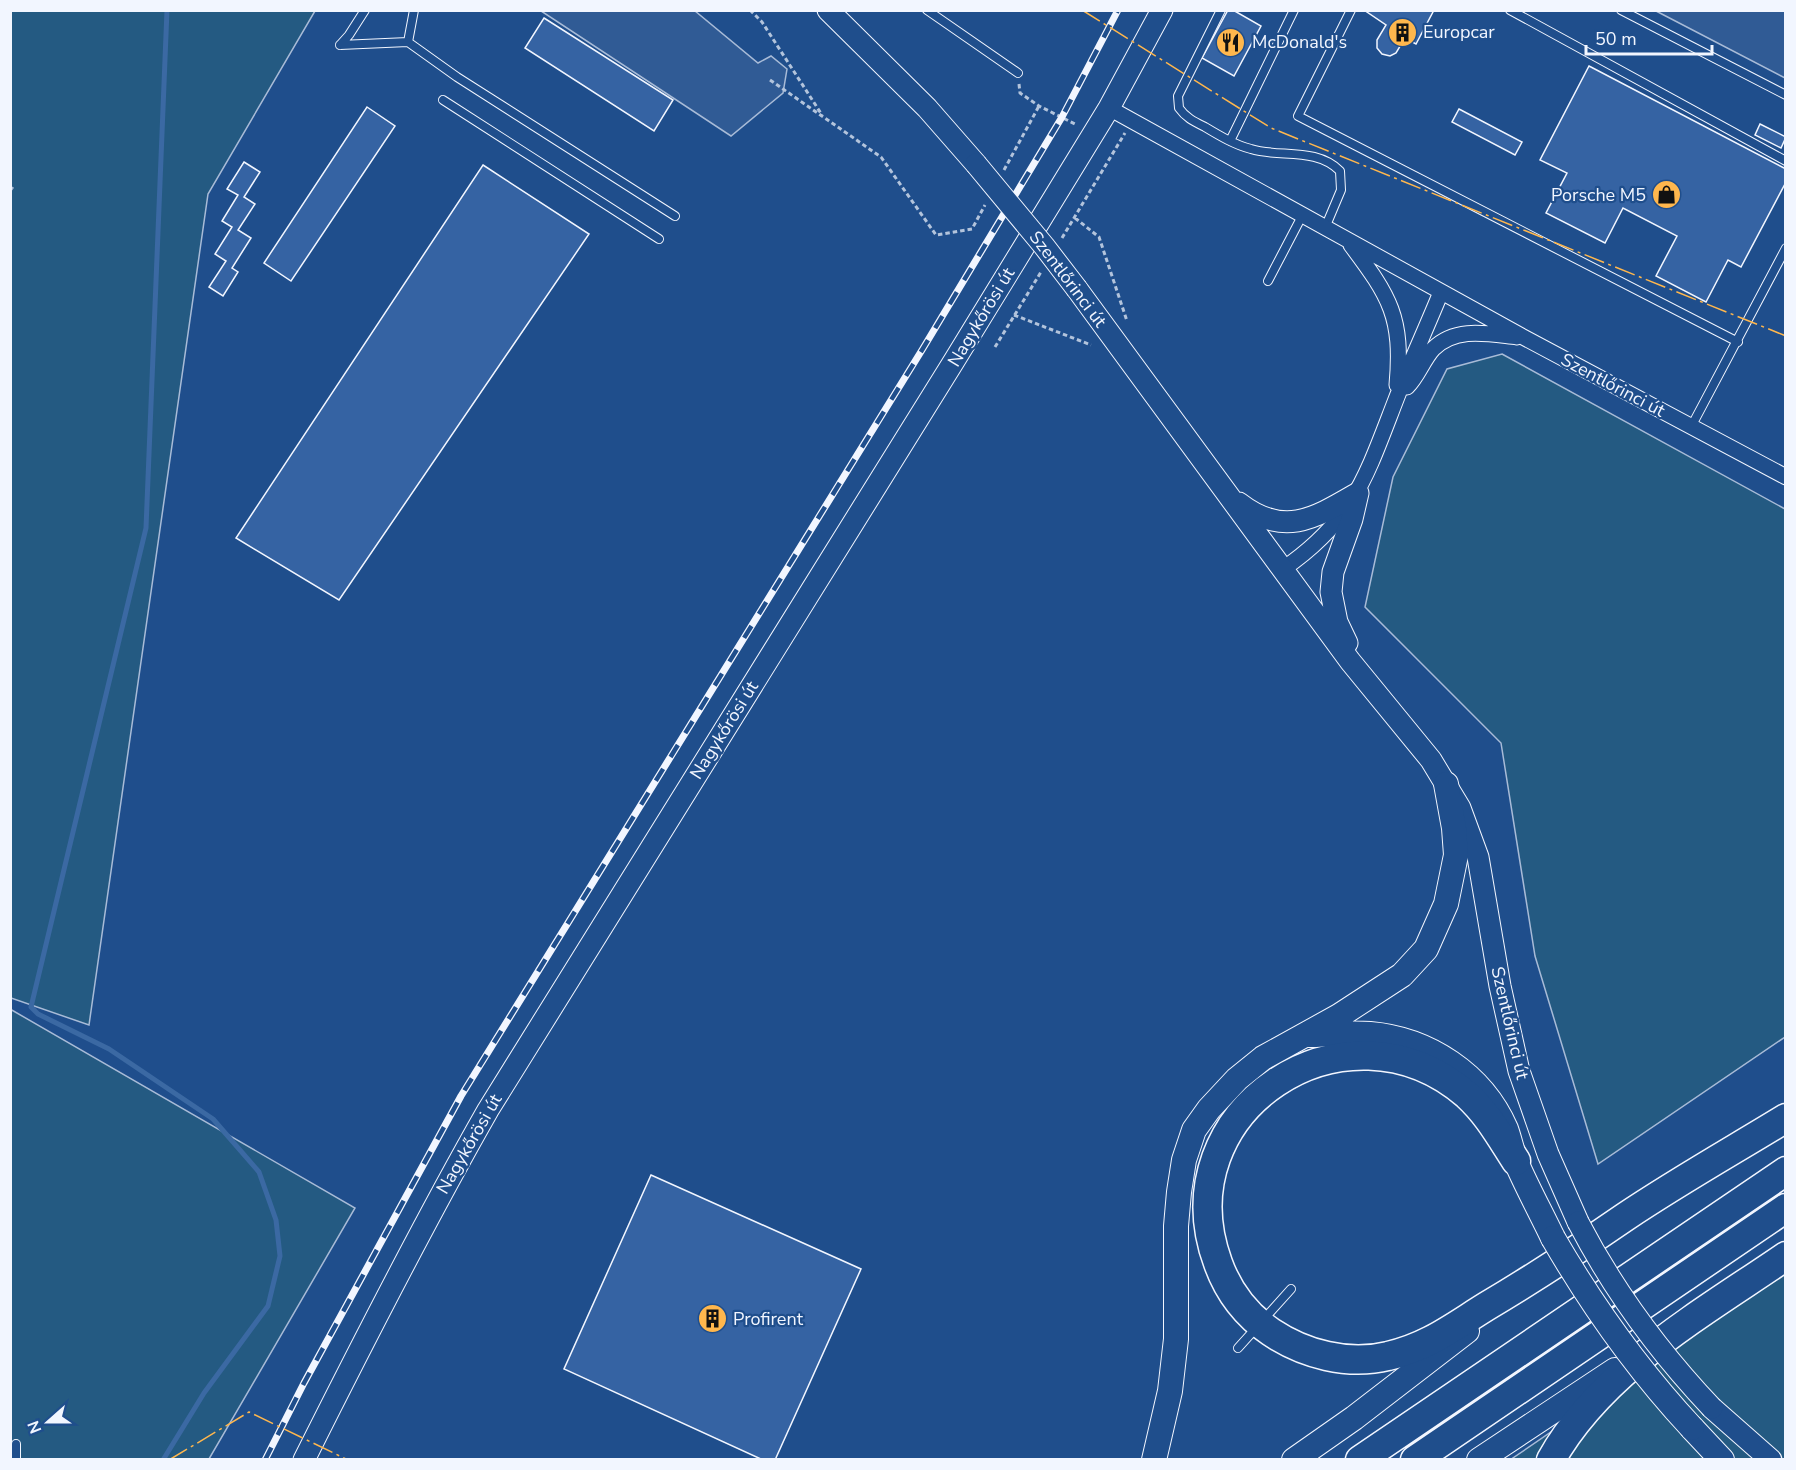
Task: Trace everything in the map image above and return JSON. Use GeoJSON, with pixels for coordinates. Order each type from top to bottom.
{"type":"FeatureCollection","features":[{"type":"Feature","properties":{"kind":"highway"},"geometry":{"type":"LineString","coordinates":[[1516,1161],[1483,1112],[1468,1096],[1451,1083],[1413,1063],[1378,1056],[1343,1056],[1307,1066],[1271,1086],[1241,1114],[1224,1141],[1213,1170],[1208,1212],[1214,1253],[1221,1273],[1238,1301],[1259,1323],[1284,1340],[1321,1355],[1352,1359],[1386,1357],[1420,1347],[1436,1339],[1538,1276],[1639,1208],[1785,1118]]}},
{"type":"Feature","properties":{"kind":"highway"},"geometry":{"type":"LineString","coordinates":[[1360,1460],[1785,1170]]}},
{"type":"Feature","properties":{"kind":"highway"},"geometry":{"type":"LineString","coordinates":[[1415,1460],[1785,1208]]}},
{"type":"Feature","properties":{"kind":"highway"},"geometry":{"type":"LineString","coordinates":[[1551,1460],[1584,1411],[1668,1336],[1785,1257]]}},
{"type":"Feature","properties":{"kind":"main road","name":"Szentlőrinci út"},"geometry":{"type":"LineString","coordinates":[[828,10],[927,108],[1044,246],[1350,662],[1431,760],[1460,808],[1478,857],[1500,986],[1519,1071],[1548,1154],[1578,1222],[1627,1307],[1667,1359],[1712,1408],[1771,1460]]}},
{"type":"Feature","properties":{"kind":"main road","name":"Nagykőrösi út"},"geometry":{"type":"LineString","coordinates":[[304,1460],[392,1285],[488,1110],[954,361],[1109,108],[1162,10]]}},
{"type":"Feature","properties":{"kind":"main road"},"geometry":{"type":"LineString","coordinates":[[1226,494],[1251,513],[1269,520],[1294,523],[1319,515],[1358,493]]}},
{"type":"Feature","properties":{"kind":"main road"},"geometry":{"type":"LineString","coordinates":[[1350,662],[1346,642],[1337,622],[1331,592],[1333,572],[1352,519],[1358,493]]}},
{"type":"Feature","properties":{"kind":"main road"},"geometry":{"type":"LineString","coordinates":[[1154,1460],[1170,1391],[1176,1339],[1176,1226],[1184,1160],[1194,1130],[1209,1108],[1237,1079],[1263,1058],[1339,1016],[1402,975],[1426,949],[1446,904],[1456,855],[1446,784]]}},
{"type":"Feature","properties":{"kind":"main road"},"geometry":{"type":"LineString","coordinates":[[1302,1035],[1368,1033],[1390,1037],[1434,1052],[1465,1072],[1478,1085],[1491,1102],[1506,1129],[1516,1161],[1553,1238],[1581,1285],[1615,1335],[1652,1383],[1722,1460]]}},
{"type":"Feature","properties":{"kind":"main road"},"geometry":{"type":"LineString","coordinates":[[1294,1460],[1354,1419],[1538,1276]]}},
{"type":"Feature","properties":{"kind":"main road"},"geometry":{"type":"LineString","coordinates":[[1479,1460],[1668,1336]]}},
{"type":"Feature","properties":{"kind":"street","name":"Szentlőrinci út"},"geometry":{"type":"LineString","coordinates":[[1109,108],[1525,338],[1785,477]]}},
{"type":"Feature","properties":{"kind":"street"},"geometry":{"type":"LineString","coordinates":[[1347,240],[1379,284],[1391,306],[1399,350],[1395,400]]}},
{"type":"Feature","properties":{"kind":"street"},"geometry":{"type":"LineString","coordinates":[[1283,569],[1318,542],[1358,493],[1441,292]]}},
{"type":"Feature","properties":{"kind":"street"},"geometry":{"type":"LineString","coordinates":[[1395,400],[1413,381],[1433,349],[1455,335],[1473,333],[1525,338]]}},
{"type":"Feature","properties":{"kind":"lane"},"geometry":{"type":"LineString","coordinates":[[364,10],[350,35],[340,45],[408,42],[457,77],[675,216]]}},
{"type":"Feature","properties":{"kind":"lane"},"geometry":{"type":"LineString","coordinates":[[408,42],[414,10]]}},
{"type":"Feature","properties":{"kind":"lane"},"geometry":{"type":"LineString","coordinates":[[927,10],[1018,73]]}},
{"type":"Feature","properties":{"kind":"lane"},"geometry":{"type":"LineString","coordinates":[[1221,10],[1177,100],[1179,108],[1185,116],[1230,141],[1253,150],[1318,157],[1335,166],[1340,171],[1341,190],[1334,212],[1325,228]]}},
{"type":"Feature","properties":{"kind":"lane"},"geometry":{"type":"LineString","coordinates":[[1230,141],[1294,10]]}},
{"type":"Feature","properties":{"kind":"lane"},"geometry":{"type":"LineString","coordinates":[[1351,10],[1298,116],[1738,342]]}},
{"type":"Feature","properties":{"kind":"lane"},"geometry":{"type":"LineString","coordinates":[[1510,10],[1785,161]]}},
{"type":"Feature","properties":{"kind":"lane"},"geometry":{"type":"LineString","coordinates":[[1623,11],[1785,95]]}},
{"type":"Feature","properties":{"kind":"lane"},"geometry":{"type":"LineString","coordinates":[[443,100],[659,239]]}},
{"type":"Feature","properties":{"kind":"lane"},"geometry":{"type":"LineString","coordinates":[[1268,281],[1302,216]]}},
{"type":"Feature","properties":{"kind":"lane"},"geometry":{"type":"LineString","coordinates":[[1691,427],[1738,342],[1785,249]]}},
{"type":"Feature","properties":{"kind":"lane"},"geometry":{"type":"LineString","coordinates":[[1238,1348],[1291,1289]]}},
{"type":"Feature","properties":{"kind":"lane"},"geometry":{"type":"LineString","coordinates":[[16,1444],[16,1460]]}},
{"type":"Feature","properties":{"kind":"path"},"geometry":{"type":"LineString","coordinates":[[750,10],[762,22],[822,116]]}},
{"type":"Feature","properties":{"kind":"path"},"geometry":{"type":"LineString","coordinates":[[1018,73],[1020,93],[1039,106],[1076,124],[1073,128],[1113,154]]}},
{"type":"Feature","properties":{"kind":"path"},"geometry":{"type":"LineString","coordinates":[[770,80],[881,157],[936,235],[972,229],[989,198]]}},
{"type":"Feature","properties":{"kind":"path"},"geometry":{"type":"LineString","coordinates":[[1000,178],[1039,106]]}},
{"type":"Feature","properties":{"kind":"path"},"geometry":{"type":"LineString","coordinates":[[1058,244],[1132,122]]}},
{"type":"Feature","properties":{"kind":"path"},"geometry":{"type":"LineString","coordinates":[[1075,218],[1099,237],[1127,321]]}},
{"type":"Feature","properties":{"kind":"path"},"geometry":{"type":"LineString","coordinates":[[995,347],[1041,271]]}},
{"type":"Feature","properties":{"kind":"path"},"geometry":{"type":"LineString","coordinates":[[1014,315],[1091,345]]}},
{"type":"Feature","properties":{"kind":"shaded area"},"geometry":{"type":"Polygon","coordinates":[[[11,10],[315,11],[208,194],[89,1025],[11,998],[10,192],[13,188],[10,186],[11,10]]]}},
{"type":"Feature","properties":{"kind":"shaded area"},"geometry":{"type":"Polygon","coordinates":[[[541,11],[695,11],[758,63],[771,56],[787,69],[783,93],[731,136],[541,11]]]}},
{"type":"Feature","properties":{"kind":"shaded area"},"geometry":{"type":"Polygon","coordinates":[[[1656,11],[1785,11],[1785,78],[1656,11]]]}},
{"type":"Feature","properties":{"kind":"shaded area"},"geometry":{"type":"Polygon","coordinates":[[[1502,354],[1785,509],[1785,1037],[1598,1164],[1535,956],[1501,743],[1365,607],[1393,477],[1447,369],[1502,354]]]}},
{"type":"Feature","properties":{"kind":"shaded area"},"geometry":{"type":"Polygon","coordinates":[[[10,1009],[355,1208],[209,1459],[11,1459],[10,1009]]]}},
{"type":"Feature","properties":{"kind":"shaded area"},"geometry":{"type":"Polygon","coordinates":[[[1785,1272],[1785,1459],[1510,1460],[1785,1272]]]}},
{"type":"Feature","properties":{"kind":"building","name":"McDonald's"},"geometry":{"type":"Polygon","coordinates":[[[1228,10],[1233,10],[1261,26],[1234,76],[1202,58],[1228,10]]]}},
{"type":"Feature","properties":{"kind":"building","name":"Europcar"},"geometry":{"type":"Polygon","coordinates":[[[1364,10],[1434,10],[1416,44],[1405,38],[1396,53],[1390,56],[1382,54],[1377,48],[1377,40],[1386,25],[1364,10]]]}},
{"type":"Feature","properties":{"kind":"building"},"geometry":{"type":"Polygon","coordinates":[[[544,18],[673,100],[654,131],[525,48],[544,18]]]}},
{"type":"Feature","properties":{"kind":"building","name":"Porsche M5"},"geometry":{"type":"Polygon","coordinates":[[[1589,66],[1786,169],[1786,182],[1741,267],[1728,260],[1706,302],[1656,276],[1677,236],[1623,208],[1605,243],[1546,213],[1567,173],[1540,160],[1589,66]]]}},
{"type":"Feature","properties":{"kind":"building"},"geometry":{"type":"Polygon","coordinates":[[[367,107],[395,126],[291,281],[264,263],[367,107]]]}},
{"type":"Feature","properties":{"kind":"building"},"geometry":{"type":"Polygon","coordinates":[[[1459,109],[1522,142],[1515,155],[1452,122],[1459,109]]]}},
{"type":"Feature","properties":{"kind":"building"},"geometry":{"type":"Polygon","coordinates":[[[1760,124],[1786,137],[1781,148],[1755,135],[1760,124]]]}},
{"type":"Feature","properties":{"kind":"building"},"geometry":{"type":"Polygon","coordinates":[[[244,162],[260,172],[244,197],[255,204],[238,230],[251,238],[232,268],[238,272],[223,296],[209,287],[226,261],[215,254],[232,227],[222,221],[238,195],[227,189],[244,162]]]}},
{"type":"Feature","properties":{"kind":"building"},"geometry":{"type":"Polygon","coordinates":[[[483,165],[589,234],[339,600],[236,538],[483,165]]]}},
{"type":"Feature","properties":{"kind":"building","name":"Profirent"},"geometry":{"type":"Polygon","coordinates":[[[651,1175],[861,1269],[775,1460],[763,1460],[564,1369],[651,1175]]]}},
{"type":"Feature","properties":{"kind":"waterway"},"geometry":{"type":"LineString","coordinates":[[163,1460],[204,1393],[268,1306],[280,1256],[276,1220],[259,1172],[213,1119],[109,1049],[38,1014],[31,1007],[146,528],[167,10]]}},
{"type":"Feature","properties":{"kind":"railway"},"geometry":{"type":"LineString","coordinates":[[265,1460],[304,1383],[461,1096],[922,350],[1062,117],[1118,10]]}},
{"type":"Feature","properties":{"kind":"power"},"geometry":{"type":"LineString","coordinates":[[1082,10],[1271,128],[1786,336]]}},
{"type":"Feature","properties":{"kind":"power"},"geometry":{"type":"LineString","coordinates":[[169,1460],[249,1412],[348,1460]]}},
{"type":"Feature","properties":{"kind":"place","name":"Europcar"},"geometry":{"type":"Point","coordinates":[1402,32]}},
{"type":"Feature","properties":{"kind":"place","name":"McDonald's"},"geometry":{"type":"Point","coordinates":[1231,42]}},
{"type":"Feature","properties":{"kind":"place","name":"Porsche M5"},"geometry":{"type":"Point","coordinates":[1667,195]}},
{"type":"Feature","properties":{"kind":"place","name":"Profirent"},"geometry":{"type":"Point","coordinates":[712,1319]}}]}
